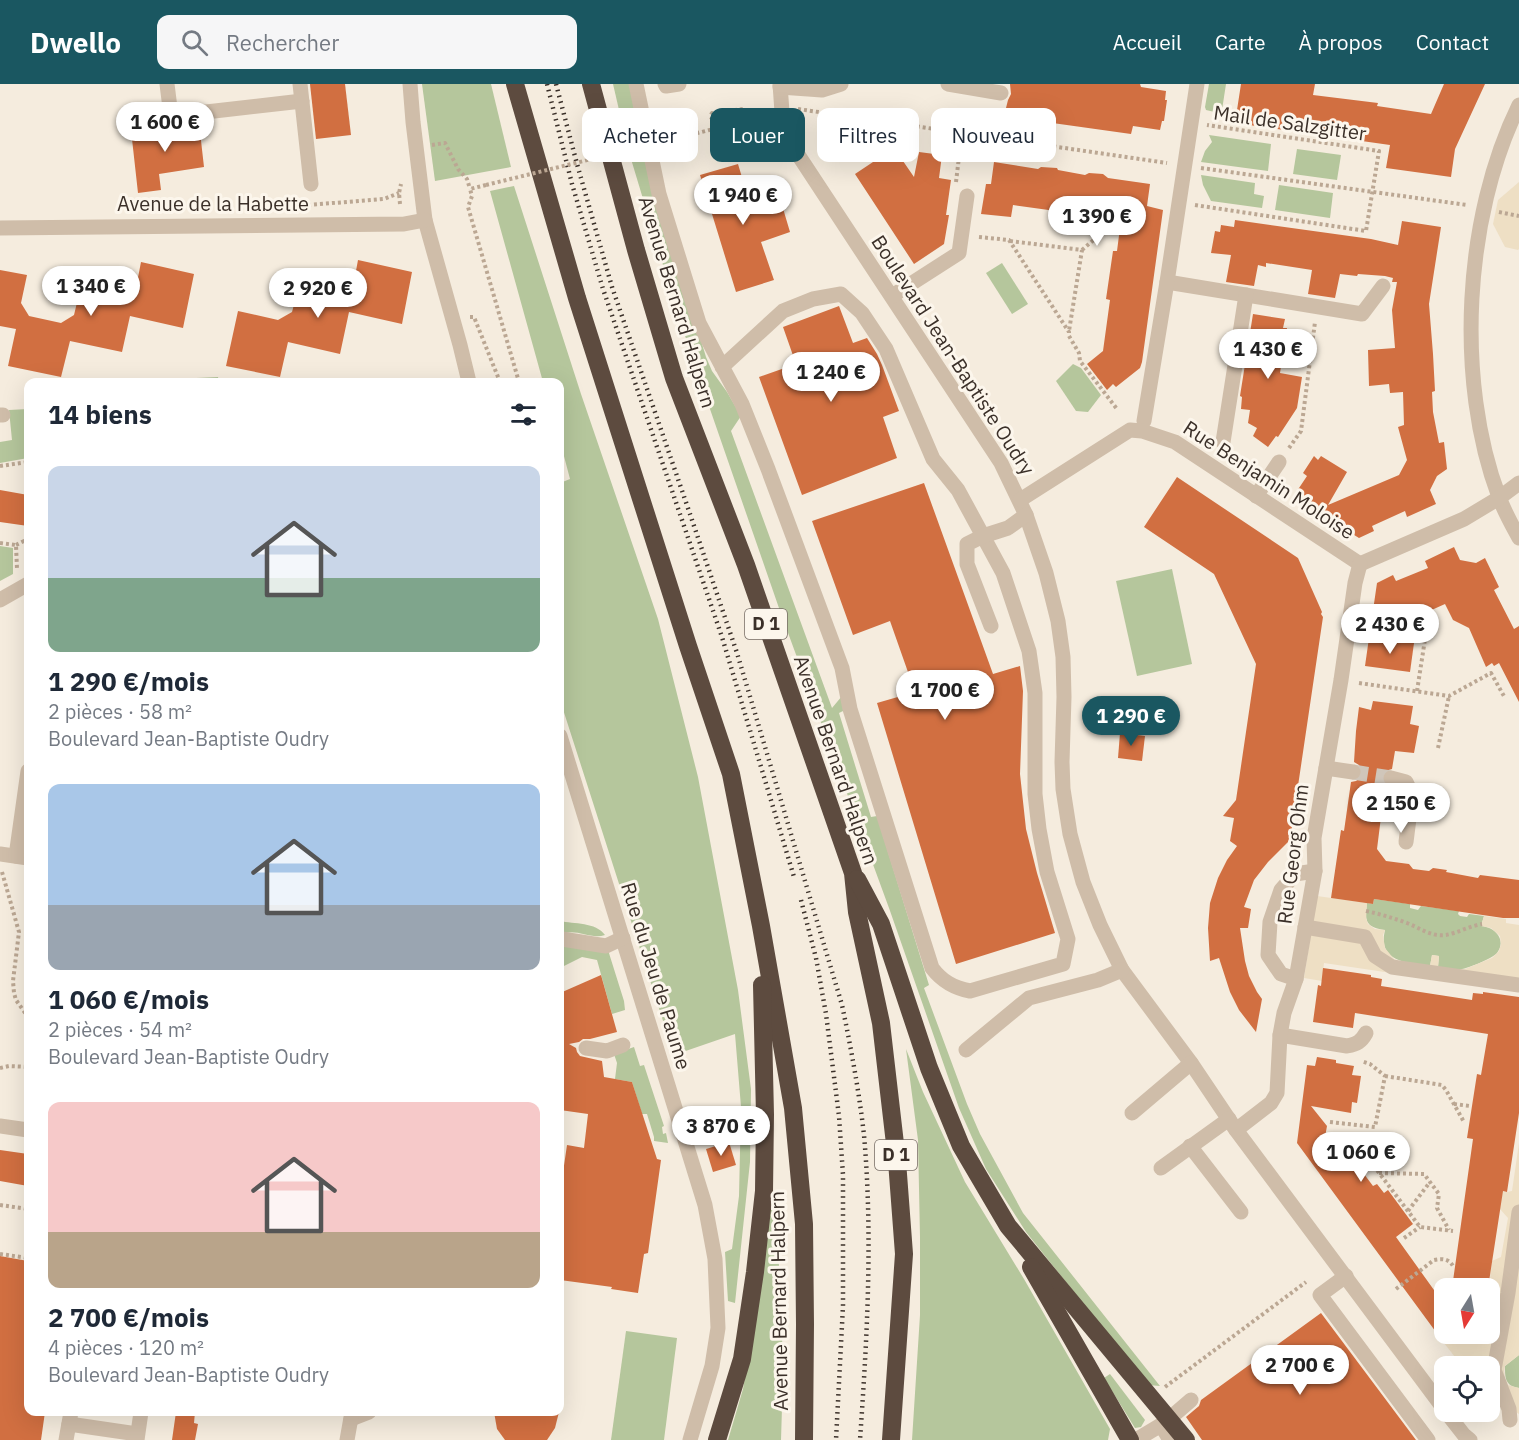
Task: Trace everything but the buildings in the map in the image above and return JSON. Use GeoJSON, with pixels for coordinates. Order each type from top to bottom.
{"type":"FeatureCollection","features":[{"type":"Feature","properties":{"kind":"highway","name":"Avenue Bernard Halpern"},"geometry":{"type":"LineString","coordinates":[[515,84],[577,298],[731,774],[793,1108],[804,1224],[804,1440]]}},
{"type":"Feature","properties":{"kind":"highway","name":"Avenue Bernard Halpern"},"geometry":{"type":"LineString","coordinates":[[591,84],[674,378],[746,565],[853,873],[857,912],[881,1023],[897,1161],[904,1254],[891,1440]]}},
{"type":"Feature","properties":{"kind":"highway"},"geometry":{"type":"LineString","coordinates":[[853,873],[881,924],[929,1068],[961,1146],[1130,1440]]}},
{"type":"Feature","properties":{"kind":"highway"},"geometry":{"type":"LineString","coordinates":[[717,1440],[741,1359],[755,1272],[764,1191],[765,1114],[761,926]]}},
{"type":"Feature","properties":{"kind":"highway"},"geometry":{"type":"LineString","coordinates":[[1008,1226],[1186,1440]]}},
{"type":"Feature","properties":{"kind":"street"},"geometry":{"type":"LineString","coordinates":[[168,84],[171,116],[302,101]]}},
{"type":"Feature","properties":{"kind":"street"},"geometry":{"type":"LineString","coordinates":[[300,84],[311,184]]}},
{"type":"Feature","properties":{"kind":"street"},"geometry":{"type":"LineString","coordinates":[[410,84],[425,220],[468,378]]}},
{"type":"Feature","properties":{"kind":"street"},"geometry":{"type":"LineString","coordinates":[[636,84],[659,194],[699,323],[746,415],[842,668],[850,708],[932,968],[940,979],[957,988],[970,990],[1063,964],[1068,939],[1047,872],[1035,794],[1035,693],[1029,651],[1003,573],[958,490],[933,459],[886,349],[862,313],[841,294],[813,299],[783,311],[722,367]]}},
{"type":"Feature","properties":{"kind":"street"},"geometry":{"type":"LineString","coordinates":[[665,84],[666,87],[679,84]]}},
{"type":"Feature","properties":{"kind":"street"},"geometry":{"type":"LineString","coordinates":[[780,85],[822,90],[841,84]]}},
{"type":"Feature","properties":{"kind":"street"},"geometry":{"type":"LineString","coordinates":[[948,84],[1001,93]]}},
{"type":"Feature","properties":{"kind":"street"},"geometry":{"type":"LineString","coordinates":[[1144,421],[1179,203],[1192,167],[1191,123],[1197,84]]}},
{"type":"Feature","properties":{"kind":"street","name":"Boulevard Jean-Baptiste Oudry"},"geometry":{"type":"LineString","coordinates":[[780,85],[782,112],[791,144],[1001,463],[1026,515],[1046,573],[1058,621],[1063,657],[1063,789],[1070,834],[1091,906],[1122,970],[1191,1063],[1232,1124],[1434,1395]]}},
{"type":"Feature","properties":{"kind":"street"},"geometry":{"type":"LineString","coordinates":[[1519,105],[1500,152],[1483,208],[1472,280],[1471,358],[1479,428],[1499,498],[1519,538]]}},
{"type":"Feature","properties":{"kind":"street"},"geometry":{"type":"LineString","coordinates":[[892,296],[959,253],[967,196]]}},
{"type":"Feature","properties":{"kind":"street","name":"Avenue de la Habette"},"geometry":{"type":"LineString","coordinates":[[0,228],[404,224],[425,220]]}},
{"type":"Feature","properties":{"kind":"street"},"geometry":{"type":"LineString","coordinates":[[1167,282],[1362,314],[1383,286]]}},
{"type":"Feature","properties":{"kind":"street"},"geometry":{"type":"LineString","coordinates":[[1223,442],[1246,295]]}},
{"type":"Feature","properties":{"kind":"street","name":"Rue Benjamin Moloise"},"geometry":{"type":"LineString","coordinates":[[1020,500],[1130,430],[1142,431],[1175,442],[1360,564],[1464,519],[1519,483]]}},
{"type":"Feature","properties":{"kind":"street"},"geometry":{"type":"LineString","coordinates":[[1256,496],[1279,462]]}},
{"type":"Feature","properties":{"kind":"street"},"geometry":{"type":"LineString","coordinates":[[991,626],[967,564],[967,544],[1008,528],[1026,515]]}},
{"type":"Feature","properties":{"kind":"street","name":"Rue Georg Ohm"},"geometry":{"type":"LineString","coordinates":[[1161,1168],[1190,1146],[1271,1103],[1277,1094],[1280,1035],[1284,1013],[1296,979],[1315,871],[1314,838],[1360,564]]}},
{"type":"Feature","properties":{"kind":"street"},"geometry":{"type":"LineString","coordinates":[[0,600],[23,580]]}},
{"type":"Feature","properties":{"kind":"street","name":"Rue du Jeu de Paume"},"geometry":{"type":"LineString","coordinates":[[564,749],[705,1206],[715,1259],[718,1328],[712,1366],[690,1440]]}},
{"type":"Feature","properties":{"kind":"street"},"geometry":{"type":"LineString","coordinates":[[1326,768],[1353,772]]}},
{"type":"Feature","properties":{"kind":"street"},"geometry":{"type":"LineString","coordinates":[[1391,778],[1406,782],[1412,795],[1406,842]]}},
{"type":"Feature","properties":{"kind":"street"},"geometry":{"type":"LineString","coordinates":[[1,859],[22,857],[24,828]]}},
{"type":"Feature","properties":{"kind":"street"},"geometry":{"type":"LineString","coordinates":[[1296,979],[1281,974],[1269,955],[1270,922],[1281,890],[1295,874],[1315,871]]}},
{"type":"Feature","properties":{"kind":"street"},"geometry":{"type":"LineString","coordinates":[[1305,927],[1365,937],[1375,956],[1392,967],[1519,985]]}},
{"type":"Feature","properties":{"kind":"street"},"geometry":{"type":"LineString","coordinates":[[564,939],[606,946],[623,938]]}},
{"type":"Feature","properties":{"kind":"street"},"geometry":{"type":"LineString","coordinates":[[966,1050],[1029,998],[1098,980],[1122,970]]}},
{"type":"Feature","properties":{"kind":"street"},"geometry":{"type":"LineString","coordinates":[[1280,1035],[1347,1046],[1357,1044],[1365,1033]]}},
{"type":"Feature","properties":{"kind":"street"},"geometry":{"type":"LineString","coordinates":[[586,1048],[607,1050],[623,1045]]}},
{"type":"Feature","properties":{"kind":"street"},"geometry":{"type":"LineString","coordinates":[[1132,1113],[1191,1063]]}},
{"type":"Feature","properties":{"kind":"street"},"geometry":{"type":"LineString","coordinates":[[0,1126],[24,1129]]}},
{"type":"Feature","properties":{"kind":"street"},"geometry":{"type":"LineString","coordinates":[[1190,1146],[1241,1212]]}},
{"type":"Feature","properties":{"kind":"street"},"geometry":{"type":"LineString","coordinates":[[1510,1420],[1509,1409],[1494,1370],[1514,1290],[1519,1212]]}},
{"type":"Feature","properties":{"kind":"street"},"geometry":{"type":"LineString","coordinates":[[1346,1276],[1320,1295],[1428,1440]]}},
{"type":"Feature","properties":{"kind":"street"},"geometry":{"type":"LineString","coordinates":[[1136,1440],[1169,1419],[1191,1400]]}},
{"type":"Feature","properties":{"kind":"street"},"geometry":{"type":"LineString","coordinates":[[66,1440],[70,1418],[137,1437],[140,1416]]}},
{"type":"Feature","properties":{"kind":"street"},"geometry":{"type":"LineString","coordinates":[[348,1440],[352,1416]]}},
{"type":"Feature","properties":{"kind":"street"},"geometry":{"type":"LineString","coordinates":[[1169,1419],[1170,1440]]}},
{"type":"Feature","properties":{"kind":"street","name":"Boulevard Jean-Baptiste Oudry"},"geometry":{"type":"LineString","coordinates":[[1454,1422],[1470,1440]]}},
{"type":"Feature","properties":{"kind":"path"},"geometry":{"type":"LineString","coordinates":[[805,110],[1473,206]]}},
{"type":"Feature","properties":{"kind":"path","name":"Mail de Salzgitter"},"geometry":{"type":"LineString","coordinates":[[1179,203],[1366,231],[1379,151],[1191,123]]}},
{"type":"Feature","properties":{"kind":"path"},"geometry":{"type":"LineString","coordinates":[[470,189],[710,130]]}},
{"type":"Feature","properties":{"kind":"path"},"geometry":{"type":"LineString","coordinates":[[431,145],[445,143],[458,169],[467,179],[472,196],[468,207],[518,378]]}},
{"type":"Feature","properties":{"kind":"path"},"geometry":{"type":"LineString","coordinates":[[1496,211],[1519,216]]}},
{"type":"Feature","properties":{"kind":"path"},"geometry":{"type":"LineString","coordinates":[[1112,224],[1082,250],[1069,336],[1079,353],[1080,361],[1117,409]]}},
{"type":"Feature","properties":{"kind":"path"},"geometry":{"type":"LineString","coordinates":[[970,236],[1082,250]]}},
{"type":"Feature","properties":{"kind":"path"},"geometry":{"type":"LineString","coordinates":[[1009,240],[1069,332]]}},
{"type":"Feature","properties":{"kind":"path"},"geometry":{"type":"LineString","coordinates":[[1279,462],[1301,431],[1317,307]]}},
{"type":"Feature","properties":{"kind":"path"},"geometry":{"type":"LineString","coordinates":[[466,317],[474,317],[498,378]]}},
{"type":"Feature","properties":{"kind":"path"},"geometry":{"type":"LineString","coordinates":[[0,466],[24,463]]}},
{"type":"Feature","properties":{"kind":"path"},"geometry":{"type":"LineString","coordinates":[[0,543],[16,544],[24,541]]}},
{"type":"Feature","properties":{"kind":"path"},"geometry":{"type":"LineString","coordinates":[[16,544],[23,580]]}},
{"type":"Feature","properties":{"kind":"path"},"geometry":{"type":"LineString","coordinates":[[1417,691],[1426,633],[1424,623]]}},
{"type":"Feature","properties":{"kind":"path"},"geometry":{"type":"LineString","coordinates":[[1364,683],[1449,696],[1491,673],[1505,698]]}},
{"type":"Feature","properties":{"kind":"path"},"geometry":{"type":"LineString","coordinates":[[1438,748],[1449,696]]}},
{"type":"Feature","properties":{"kind":"path"},"geometry":{"type":"LineString","coordinates":[[1,859],[1,869],[20,932],[13,981],[16,1000],[24,1011]]}},
{"type":"Feature","properties":{"kind":"path"},"geometry":{"type":"LineString","coordinates":[[1366,911],[1384,915],[1421,928],[1427,933],[1438,935],[1482,924]]}},
{"type":"Feature","properties":{"kind":"path"},"geometry":{"type":"LineString","coordinates":[[1355,1060],[1365,1061],[1385,1076],[1442,1085],[1464,1122]]}},
{"type":"Feature","properties":{"kind":"path"},"geometry":{"type":"LineString","coordinates":[[0,1068],[9,1065],[24,1067]]}},
{"type":"Feature","properties":{"kind":"path"},"geometry":{"type":"LineString","coordinates":[[1330,1122],[1376,1127],[1385,1076]]}},
{"type":"Feature","properties":{"kind":"path"},"geometry":{"type":"LineString","coordinates":[[1454,1104],[1470,1106]]}},
{"type":"Feature","properties":{"kind":"path"},"geometry":{"type":"LineString","coordinates":[[1335,1150],[1345,1146],[1361,1149],[1420,1227]]}},
{"type":"Feature","properties":{"kind":"path"},"geometry":{"type":"LineString","coordinates":[[1379,1173],[1424,1174],[1439,1194],[1437,1208],[1451,1231],[1420,1227],[1404,1238]]}},
{"type":"Feature","properties":{"kind":"path"},"geometry":{"type":"LineString","coordinates":[[1408,1211],[1430,1182]]}},
{"type":"Feature","properties":{"kind":"path"},"geometry":{"type":"LineString","coordinates":[[0,1205],[24,1208]]}},
{"type":"Feature","properties":{"kind":"path"},"geometry":{"type":"LineString","coordinates":[[0,1254],[24,1257]]}},
{"type":"Feature","properties":{"kind":"path"},"geometry":{"type":"LineString","coordinates":[[1396,1289],[1434,1260],[1447,1260],[1454,1268]]}},
{"type":"Feature","properties":{"kind":"path"},"geometry":{"type":"LineString","coordinates":[[1169,1419],[1160,1392],[1312,1278]]}},
{"type":"Feature","properties":{"kind":"green space"},"geometry":{"type":"Polygon","coordinates":[[[422,84],[491,84],[511,167],[435,181],[422,84]]]}},
{"type":"Feature","properties":{"kind":"green space"},"geometry":{"type":"Polygon","coordinates":[[[613,84],[629,84],[635,108],[619,108],[613,84]]]}},
{"type":"Feature","properties":{"kind":"green space"},"geometry":{"type":"Polygon","coordinates":[[[1209,84],[1226,84],[1222,110],[1219,113],[1206,110],[1209,84]]]}},
{"type":"Feature","properties":{"kind":"green space"},"geometry":{"type":"Polygon","coordinates":[[[1209,135],[1271,144],[1268,171],[1201,162],[1212,142],[1209,135]]]}},
{"type":"Feature","properties":{"kind":"green space"},"geometry":{"type":"Polygon","coordinates":[[[1297,149],[1341,155],[1337,180],[1293,174],[1297,149]]]}},
{"type":"Feature","properties":{"kind":"green space"},"geometry":{"type":"Polygon","coordinates":[[[632,162],[647,162],[706,357],[712,371],[741,416],[731,431],[832,708],[842,696],[845,710],[839,713],[871,817],[877,816],[929,985],[924,988],[967,1104],[980,1134],[1023,1213],[1160,1386],[1148,1385],[1026,1232],[986,1169],[959,1108],[889,908],[780,611],[678,315],[632,162]]]}},
{"type":"Feature","properties":{"kind":"green space"},"geometry":{"type":"Polygon","coordinates":[[[1201,175],[1255,183],[1254,194],[1264,196],[1262,208],[1211,201],[1201,175]]]}},
{"type":"Feature","properties":{"kind":"green space"},"geometry":{"type":"Polygon","coordinates":[[[1279,185],[1333,193],[1330,218],[1275,210],[1279,185]]]}},
{"type":"Feature","properties":{"kind":"green space"},"geometry":{"type":"Polygon","coordinates":[[[514,186],[581,394],[658,619],[698,777],[738,990],[751,1089],[750,1162],[735,1303],[728,1301],[725,1252],[732,1249],[739,1196],[741,1107],[735,1034],[674,1055],[564,712],[564,481],[570,479],[564,456],[564,378],[542,378],[490,191],[514,186]]]}},
{"type":"Feature","properties":{"kind":"green space"},"geometry":{"type":"Polygon","coordinates":[[[1002,263],[1028,304],[1012,314],[986,273],[1002,263]]]}},
{"type":"Feature","properties":{"kind":"green space"},"geometry":{"type":"Polygon","coordinates":[[[1073,364],[1081,368],[1101,395],[1088,412],[1076,411],[1056,381],[1073,364]]]}},
{"type":"Feature","properties":{"kind":"green space"},"geometry":{"type":"Polygon","coordinates":[[[24,409],[24,459],[0,463],[0,442],[12,440],[9,410],[24,409]]]}},
{"type":"Feature","properties":{"kind":"green space"},"geometry":{"type":"Polygon","coordinates":[[[0,546],[13,548],[13,574],[0,581],[0,546]]]}},
{"type":"Feature","properties":{"kind":"green space"},"geometry":{"type":"Polygon","coordinates":[[[1172,569],[1192,664],[1137,676],[1116,581],[1172,569]]]}},
{"type":"Feature","properties":{"kind":"green space"},"geometry":{"type":"Polygon","coordinates":[[[1374,899],[1410,904],[1410,908],[1418,910],[1421,906],[1459,911],[1460,916],[1467,917],[1469,914],[1484,916],[1481,926],[1491,929],[1498,935],[1500,948],[1495,955],[1486,960],[1459,970],[1438,967],[1439,956],[1432,955],[1430,966],[1396,959],[1386,949],[1385,930],[1373,927],[1368,922],[1367,903],[1373,904],[1374,899]]]}},
{"type":"Feature","properties":{"kind":"green space"},"geometry":{"type":"Polygon","coordinates":[[[564,922],[584,924],[596,928],[605,935],[594,936],[564,934],[564,922]]]}},
{"type":"Feature","properties":{"kind":"green space"},"geometry":{"type":"Polygon","coordinates":[[[564,946],[608,950],[625,1010],[612,1014],[597,960],[582,957],[564,966],[564,946]]]}},
{"type":"Feature","properties":{"kind":"green space"},"geometry":{"type":"Polygon","coordinates":[[[634,1047],[640,1066],[644,1065],[664,1126],[662,1127],[663,1134],[666,1133],[668,1143],[654,1141],[647,1114],[642,1114],[632,1082],[615,1079],[617,1063],[614,1054],[634,1047]]]}},
{"type":"Feature","properties":{"kind":"green space"},"geometry":{"type":"Polygon","coordinates":[[[906,1049],[923,1092],[965,1182],[1110,1429],[1108,1440],[912,1440],[920,1315],[920,1237],[918,1140],[906,1049]]]}},
{"type":"Feature","properties":{"kind":"green space"},"geometry":{"type":"Polygon","coordinates":[[[768,1209],[775,1211],[781,1293],[783,1375],[781,1440],[728,1440],[743,1389],[757,1309],[768,1209]]]}},
{"type":"Feature","properties":{"kind":"green space"},"geometry":{"type":"Polygon","coordinates":[[[626,1331],[677,1338],[664,1440],[611,1440],[626,1331]]]}},
{"type":"Feature","properties":{"kind":"green space"},"geometry":{"type":"Polygon","coordinates":[[[1519,1355],[1519,1388],[1508,1383],[1505,1366],[1519,1355]]]}},
{"type":"Feature","properties":{"kind":"green space"},"geometry":{"type":"Polygon","coordinates":[[[1110,1374],[1145,1420],[1141,1427],[1135,1428],[1104,1378],[1110,1374]]]}},
{"type":"Feature","properties":{"kind":"shaded area"},"geometry":{"type":"Polygon","coordinates":[[[1519,182],[1518,250],[1505,247],[1493,224],[1498,200],[1519,182]]]}},
{"type":"Feature","properties":{"kind":"shaded area"},"geometry":{"type":"Polygon","coordinates":[[[1317,896],[1367,903],[1368,924],[1375,929],[1385,930],[1383,935],[1385,948],[1394,959],[1430,966],[1432,955],[1439,956],[1438,967],[1457,970],[1492,958],[1499,951],[1500,936],[1491,928],[1481,926],[1484,916],[1506,919],[1506,923],[1519,925],[1519,992],[1324,963],[1322,981],[1304,978],[1317,896]]]}},
{"type":"Feature","properties":{"kind":"shaded area"},"geometry":{"type":"Polygon","coordinates":[[[1519,1143],[1519,1355],[1505,1366],[1504,1371],[1508,1385],[1519,1388],[1519,1414],[1500,1402],[1500,1356],[1454,1356],[1445,1344],[1500,1344],[1500,1278],[1490,1278],[1492,1261],[1501,1257],[1508,1218],[1500,1209],[1502,1191],[1512,1191],[1519,1143]]]}},
{"type":"Feature","properties":{"kind":"tunnel"},"geometry":{"type":"LineString","coordinates":[[1353,772],[1391,778]]}},
{"type":"Feature","properties":{"kind":"railway"},"geometry":{"type":"LineString","coordinates":[[547,84],[572,184],[603,289],[722,637],[794,877]]}},
{"type":"Feature","properties":{"kind":"railway"},"geometry":{"type":"LineString","coordinates":[[556,84],[612,287],[737,653],[842,1005],[860,1102],[867,1173],[869,1250],[860,1440]]}},
{"type":"Feature","properties":{"kind":"railway"},"geometry":{"type":"LineString","coordinates":[[801,900],[816,958],[826,1014],[839,1116],[843,1175],[843,1306],[836,1440]]}}]}
